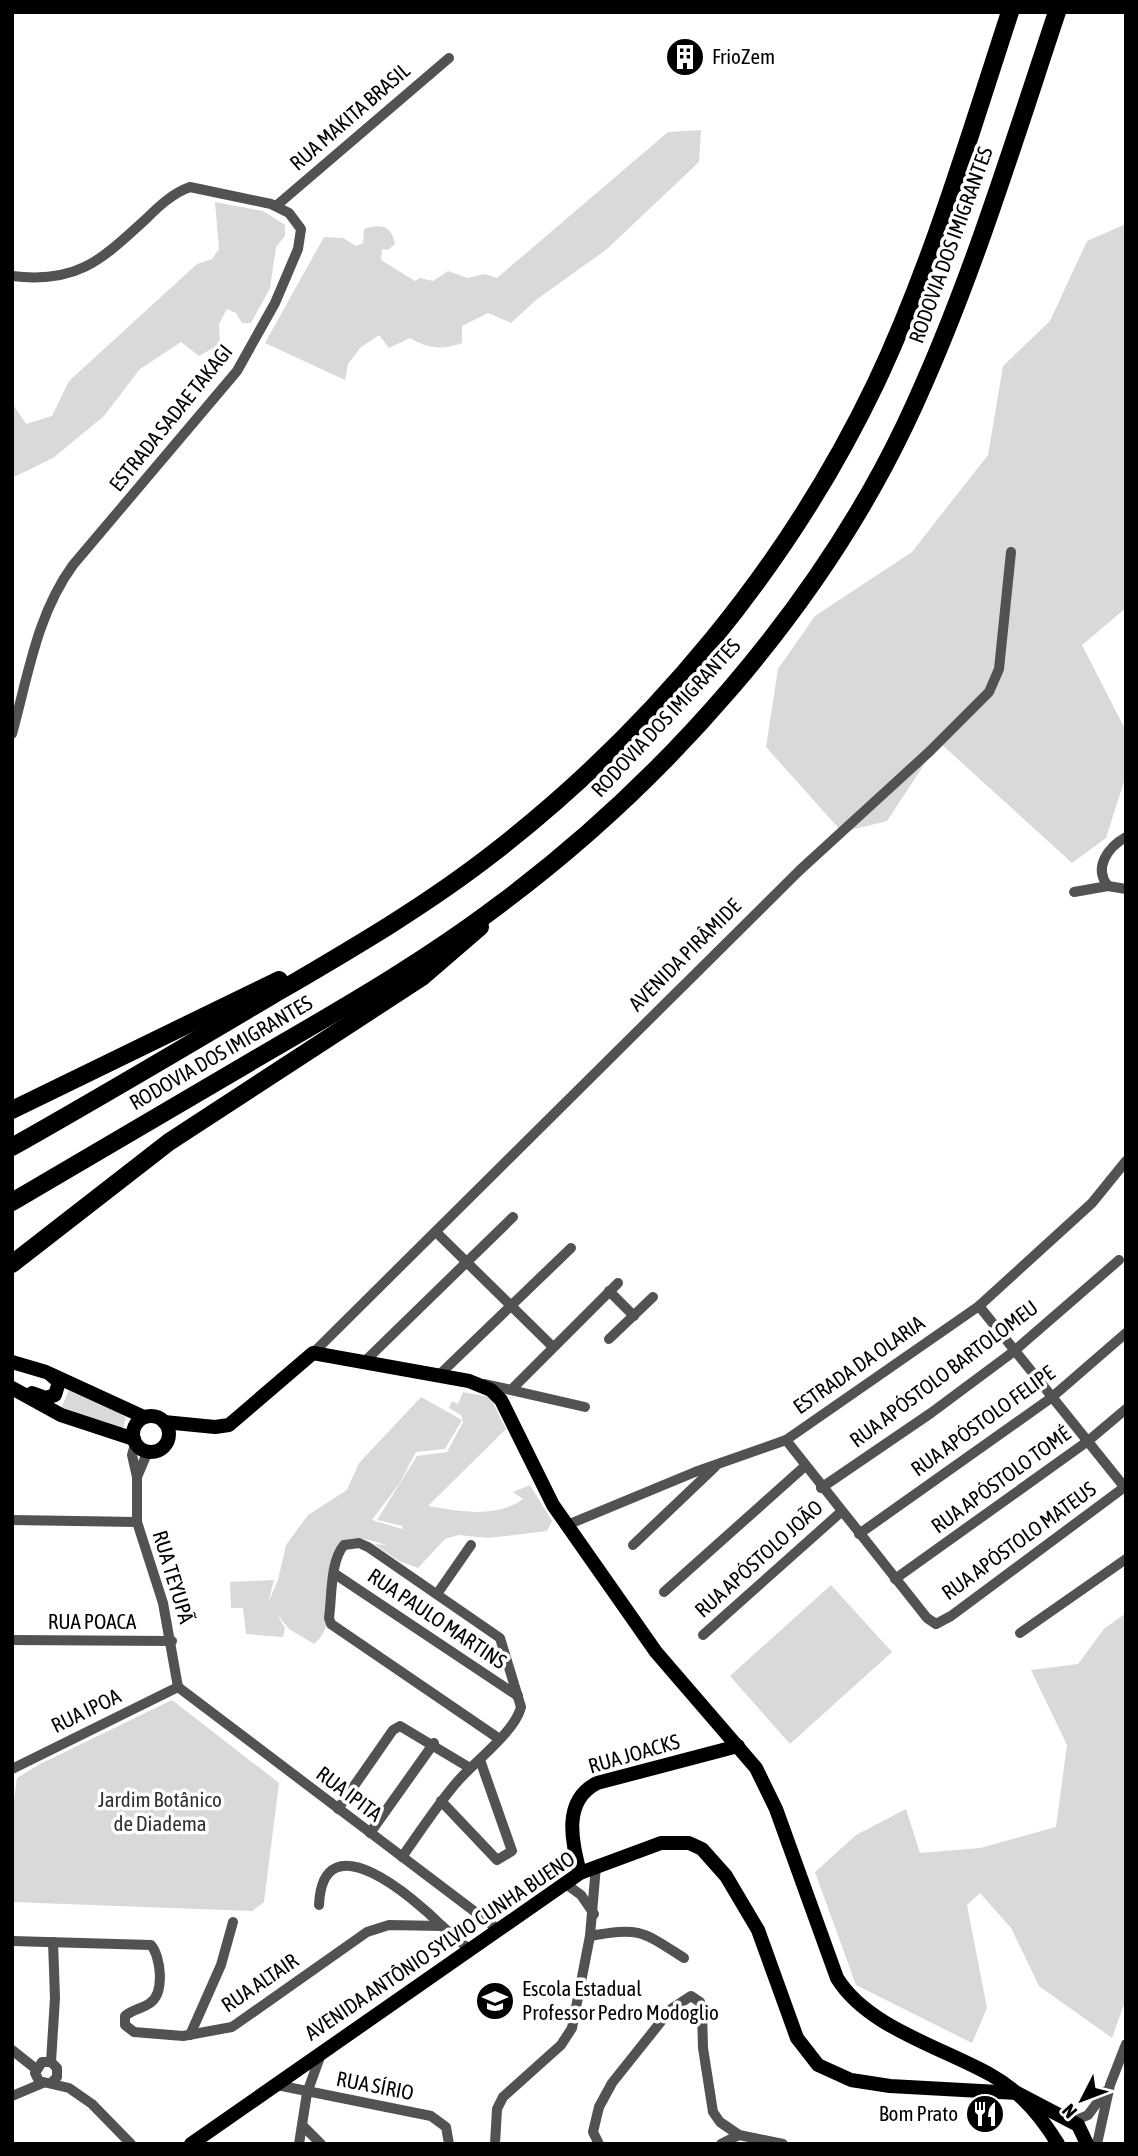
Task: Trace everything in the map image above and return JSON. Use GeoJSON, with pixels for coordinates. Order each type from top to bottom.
{"type":"FeatureCollection","features":[{"type":"Feature","properties":{"kind":"highway","name":"RODOVIA DOS IMIGRANTES"},"geometry":{"type":"LineString","coordinates":[[12,1147],[303,978],[453,883],[529,824],[645,718],[698,659],[744,599],[792,529],[874,386],[933,243],[1010,12]]}},
{"type":"Feature","properties":{"kind":"highway","name":"RODOVIA DOS IMIGRANTES"},"geometry":{"type":"LineString","coordinates":[[12,1202],[353,1002],[498,906],[635,790],[732,687],[816,574],[858,509],[904,426],[933,362],[967,274],[1057,12]]}},
{"type":"Feature","properties":{"kind":"highway"},"geometry":{"type":"LineString","coordinates":[[12,1264],[169,1142],[431,970],[474,934],[498,906]]}},
{"type":"Feature","properties":{"kind":"highway"},"geometry":{"type":"LineString","coordinates":[[12,1110],[204,1019],[276,980],[303,978]]}},
{"type":"Feature","properties":{"kind":"main road"},"geometry":{"type":"LineString","coordinates":[[166,1429],[229,1425],[313,1353],[478,1383],[495,1394],[508,1412],[534,1471],[567,1525],[656,1652],[738,1746],[764,1781],[837,1978],[845,1992],[870,2013],[975,2066],[1017,2093],[1072,2122],[1083,2131],[1087,2144]]}},
{"type":"Feature","properties":{"kind":"main road"},"geometry":{"type":"LineString","coordinates":[[12,1362],[46,1372],[127,1406],[144,1417],[157,1417],[166,1429],[163,1447],[139,1445],[61,1415],[12,1385]]}},
{"type":"Feature","properties":{"kind":"main road"},"geometry":{"type":"LineString","coordinates":[[12,1385],[51,1398],[58,1391],[59,1382],[46,1372]]}},
{"type":"Feature","properties":{"kind":"main road"},"geometry":{"type":"LineString","coordinates":[[139,1445],[134,1428],[144,1417]]}},
{"type":"Feature","properties":{"kind":"main road","name":"RUA JOACKS"},"geometry":{"type":"LineString","coordinates":[[580,1873],[572,1828],[575,1805],[586,1788],[738,1746]]}},
{"type":"Feature","properties":{"kind":"main road","name":"AVENIDA ANTÔNIO SYLVIO CUNHA BUENO"},"geometry":{"type":"LineString","coordinates":[[191,2144],[580,1873],[661,1843],[689,1843],[702,1849],[726,1875],[758,1930],[787,2017],[808,2055],[818,2065],[851,2080],[890,2086],[1017,2093]]}},
{"type":"Feature","properties":{"kind":"main road"},"geometry":{"type":"LineString","coordinates":[[973,2091],[979,2080],[975,2066]]}},
{"type":"Feature","properties":{"kind":"main road"},"geometry":{"type":"LineString","coordinates":[[1017,2093],[1038,2114],[1058,2144]]}},
{"type":"Feature","properties":{"kind":"main road"},"geometry":{"type":"LineString","coordinates":[[1058,2144],[1063,2129],[1072,2122]]}},
{"type":"Feature","properties":{"kind":"street","name":"RUA MAKITA BRASIL"},"geometry":{"type":"LineString","coordinates":[[276,206],[449,58]]}},
{"type":"Feature","properties":{"kind":"street"},"geometry":{"type":"LineString","coordinates":[[12,276],[49,277],[83,270],[102,259],[158,207],[190,187],[276,206]]}},
{"type":"Feature","properties":{"kind":"street","name":"ESTRADA SADAE TAKAGI"},"geometry":{"type":"LineString","coordinates":[[12,734],[48,606],[61,582],[237,371],[275,303],[298,249],[301,229],[296,219],[276,206]]}},
{"type":"Feature","properties":{"kind":"street","name":"AVENIDA PIRÂMIDE"},"geometry":{"type":"LineString","coordinates":[[313,1353],[800,870],[929,752],[989,692],[999,669],[1011,552]]}},
{"type":"Feature","properties":{"kind":"street"},"geometry":{"type":"LineString","coordinates":[[1108,886],[1101,878],[1101,864],[1121,840],[1126,850]]}},
{"type":"Feature","properties":{"kind":"street"},"geometry":{"type":"LineString","coordinates":[[1074,892],[1108,886],[1126,889]]}},
{"type":"Feature","properties":{"kind":"street","name":"ESTRADA DA OLARIA"},"geometry":{"type":"LineString","coordinates":[[567,1525],[786,1440],[979,1306],[1092,1203],[1126,1161]]}},
{"type":"Feature","properties":{"kind":"street"},"geometry":{"type":"LineString","coordinates":[[363,1363],[513,1217]]}},
{"type":"Feature","properties":{"kind":"street"},"geometry":{"type":"LineString","coordinates":[[436,1232],[553,1348]]}},
{"type":"Feature","properties":{"kind":"street"},"geometry":{"type":"LineString","coordinates":[[438,1376],[571,1248]]}},
{"type":"Feature","properties":{"kind":"street","name":"RUA APÓSTOLO BARTOLOMEU"},"geometry":{"type":"LineString","coordinates":[[821,1488],[931,1413],[1013,1352],[1119,1260]]}},
{"type":"Feature","properties":{"kind":"street"},"geometry":{"type":"LineString","coordinates":[[512,1389],[618,1283]]}},
{"type":"Feature","properties":{"kind":"street"},"geometry":{"type":"LineString","coordinates":[[609,1292],[634,1316]]}},
{"type":"Feature","properties":{"kind":"street"},"geometry":{"type":"LineString","coordinates":[[609,1339],[653,1297]]}},
{"type":"Feature","properties":{"kind":"street"},"geometry":{"type":"LineString","coordinates":[[979,1306],[1013,1352],[1125,1487]]}},
{"type":"Feature","properties":{"kind":"street","name":"RUA APÓSTOLO FELIPE"},"geometry":{"type":"LineString","coordinates":[[859,1534],[1051,1398],[1126,1333]]}},
{"type":"Feature","properties":{"kind":"street"},"geometry":{"type":"LineString","coordinates":[[478,1383],[584,1407]]}},
{"type":"Feature","properties":{"kind":"street"},"geometry":{"type":"LineString","coordinates":[[508,1412],[512,1399],[530,1395]]}},
{"type":"Feature","properties":{"kind":"street","name":"RUA APÓSTOLO TOMÉ"},"geometry":{"type":"LineString","coordinates":[[895,1579],[1088,1441],[1126,1409]]}},
{"type":"Feature","properties":{"kind":"street"},"geometry":{"type":"LineString","coordinates":[[786,1440],[804,1467],[895,1579]]}},
{"type":"Feature","properties":{"kind":"street","name":"RUA TEYUPÃ"},"geometry":{"type":"LineString","coordinates":[[139,1445],[136,1522],[163,1603],[172,1642],[177,1687]]}},
{"type":"Feature","properties":{"kind":"street"},"geometry":{"type":"LineString","coordinates":[[633,1545],[717,1465]]}},
{"type":"Feature","properties":{"kind":"street"},"geometry":{"type":"LineString","coordinates":[[664,1592],[804,1467]]}},
{"type":"Feature","properties":{"kind":"street","name":"RUA APÓSTOLO MATEUS"},"geometry":{"type":"LineString","coordinates":[[895,1579],[933,1623],[951,1616],[1125,1487]]}},
{"type":"Feature","properties":{"kind":"street","name":"RUA APÓSTOLO JOÃO"},"geometry":{"type":"LineString","coordinates":[[703,1636],[841,1512]]}},
{"type":"Feature","properties":{"kind":"street"},"geometry":{"type":"LineString","coordinates":[[12,1520],[136,1522]]}},
{"type":"Feature","properties":{"kind":"street"},"geometry":{"type":"LineString","coordinates":[[402,1857],[441,1801],[475,1764],[498,1738],[519,1713],[518,1696],[500,1638],[359,1543],[351,1543],[340,1550],[329,1618],[331,1624],[498,1738]]}},
{"type":"Feature","properties":{"kind":"street"},"geometry":{"type":"LineString","coordinates":[[437,1594],[471,1545]]}},
{"type":"Feature","properties":{"kind":"street"},"geometry":{"type":"LineString","coordinates":[[1020,1633],[1126,1559]]}},
{"type":"Feature","properties":{"kind":"street","name":"RUA PAULO MARTINS"},"geometry":{"type":"LineString","coordinates":[[335,1574],[518,1696]]}},
{"type":"Feature","properties":{"kind":"street","name":"RUA POACA"},"geometry":{"type":"LineString","coordinates":[[12,1640],[172,1642]]}},
{"type":"Feature","properties":{"kind":"street","name":"RUA IPOA"},"geometry":{"type":"LineString","coordinates":[[12,1769],[177,1687]]}},
{"type":"Feature","properties":{"kind":"street","name":"RUA IPITA"},"geometry":{"type":"LineString","coordinates":[[177,1687],[499,1930]]}},
{"type":"Feature","properties":{"kind":"street"},"geometry":{"type":"LineString","coordinates":[[338,1809],[397,1727],[405,1726],[475,1764],[512,1851],[497,1860],[441,1801]]}},
{"type":"Feature","properties":{"kind":"street"},"geometry":{"type":"LineString","coordinates":[[370,1833],[434,1744]]}},
{"type":"Feature","properties":{"kind":"street"},"geometry":{"type":"LineString","coordinates":[[319,1905],[320,1891],[327,1876],[340,1867],[350,1866],[378,1875],[470,1950]]}},
{"type":"Feature","properties":{"kind":"street"},"geometry":{"type":"LineString","coordinates":[[495,2144],[497,2109],[503,2097],[561,2045],[572,2028],[594,1914],[596,1866]]}},
{"type":"Feature","properties":{"kind":"street"},"geometry":{"type":"LineString","coordinates":[[566,1884],[581,1895],[594,1914]]}},
{"type":"Feature","properties":{"kind":"street"},"geometry":{"type":"LineString","coordinates":[[190,2035],[221,1965],[233,1922]]}},
{"type":"Feature","properties":{"kind":"street","name":"RUA ALTAIR"},"geometry":{"type":"LineString","coordinates":[[12,1941],[145,1942],[151,1945],[159,1961],[158,1992],[150,2004],[125,2016],[125,2025],[134,2032],[190,2035],[232,2027],[379,1927],[442,1926]]}},
{"type":"Feature","properties":{"kind":"street"},"geometry":{"type":"LineString","coordinates":[[590,1936],[627,1929],[638,1931],[684,1958]]}},
{"type":"Feature","properties":{"kind":"street"},"geometry":{"type":"LineString","coordinates":[[53,1942],[55,1998],[51,2062],[69,2088],[92,2104],[131,2144]]}},
{"type":"Feature","properties":{"kind":"street"},"geometry":{"type":"LineString","coordinates":[[599,2144],[593,2132],[604,2095],[671,2009],[691,1996],[700,2002],[702,2010],[703,2048],[713,2112],[720,2122],[739,2135],[783,2144]]}},
{"type":"Feature","properties":{"kind":"street"},"geometry":{"type":"LineString","coordinates":[[1097,2144],[1110,2085],[1126,2044]]}},
{"type":"Feature","properties":{"kind":"street"},"geometry":{"type":"LineString","coordinates":[[12,2050],[36,2069]]}},
{"type":"Feature","properties":{"kind":"street"},"geometry":{"type":"LineString","coordinates":[[299,2144],[307,2093],[321,2054]]}},
{"type":"Feature","properties":{"kind":"street"},"geometry":{"type":"LineString","coordinates":[[51,2062],[42,2062],[36,2069],[36,2077],[47,2083],[69,2088]]}},
{"type":"Feature","properties":{"kind":"street"},"geometry":{"type":"LineString","coordinates":[[12,2096],[47,2083],[58,2073]]}},
{"type":"Feature","properties":{"kind":"street","name":"RUA SÍRIO"},"geometry":{"type":"LineString","coordinates":[[277,2085],[431,2116],[446,2127],[449,2144]]}},
{"type":"Feature","properties":{"kind":"street"},"geometry":{"type":"LineString","coordinates":[[1072,2122],[1088,2115],[1110,2085]]}},
{"type":"Feature","properties":{"kind":"street"},"geometry":{"type":"LineString","coordinates":[[303,2126],[321,2144]]}},
{"type":"Feature","properties":{"kind":"street"},"geometry":{"type":"LineString","coordinates":[[721,2144],[739,2135]]}},
{"type":"Feature","properties":{"kind":"green space"},"geometry":{"type":"Polygon","coordinates":[[[701,130],[699,162],[607,249],[536,300],[511,323],[488,313],[462,326],[462,343],[448,347],[429,346],[410,338],[389,348],[379,335],[361,347],[348,364],[345,380],[265,343],[324,237],[343,238],[356,246],[363,243],[364,229],[380,226],[391,233],[395,244],[388,250],[382,249],[381,260],[415,281],[420,278],[433,281],[448,271],[467,278],[485,274],[497,278],[668,132],[701,130]]]}},
{"type":"Feature","properties":{"kind":"green space"},"geometry":{"type":"Polygon","coordinates":[[[215,202],[263,211],[285,225],[285,236],[276,247],[270,288],[251,323],[242,323],[236,313],[227,309],[219,324],[220,344],[199,356],[181,342],[140,369],[104,416],[53,458],[12,478],[12,403],[26,424],[52,416],[69,381],[197,264],[212,259],[219,249],[215,202]]]}},
{"type":"Feature","properties":{"kind":"green space"},"geometry":{"type":"Polygon","coordinates":[[[1126,224],[1126,608],[1082,645],[1126,731],[1126,775],[1106,838],[1072,863],[939,742],[887,821],[842,832],[766,747],[778,669],[815,616],[912,552],[988,455],[1003,366],[1050,321],[1087,241],[1126,224]]]}},
{"type":"Feature","properties":{"kind":"green space"},"geometry":{"type":"Polygon","coordinates":[[[70,1387],[126,1417],[123,1428],[61,1409],[70,1387]]]}},
{"type":"Feature","properties":{"kind":"green space"},"geometry":{"type":"Polygon","coordinates":[[[463,1392],[490,1397],[506,1429],[428,1506],[477,1512],[501,1509],[523,1499],[513,1492],[530,1485],[552,1521],[547,1531],[488,1538],[459,1535],[445,1539],[418,1568],[399,1561],[374,1544],[386,1545],[358,1538],[342,1542],[333,1553],[325,1630],[314,1644],[289,1629],[276,1613],[285,1628],[283,1637],[246,1634],[243,1608],[231,1608],[230,1582],[274,1580],[268,1603],[278,1580],[286,1545],[308,1515],[347,1490],[359,1463],[421,1397],[462,1420],[445,1449],[416,1452],[399,1484],[372,1520],[402,1529],[403,1526],[377,1520],[417,1456],[447,1452],[463,1422],[461,1415],[449,1408],[452,1401],[458,1404],[463,1392]]]}},
{"type":"Feature","properties":{"kind":"green space"},"geometry":{"type":"Polygon","coordinates":[[[831,1585],[892,1652],[790,1744],[730,1676],[831,1585]]]}},
{"type":"Feature","properties":{"kind":"green space"},"geometry":{"type":"Polygon","coordinates":[[[1126,1613],[1126,1999],[1112,2038],[1039,1986],[1011,1928],[980,1893],[967,1905],[987,2008],[972,2043],[856,1985],[815,1872],[856,1835],[906,1809],[920,1853],[980,1848],[1056,1827],[1067,1745],[1031,1670],[1078,1664],[1104,1629],[1126,1613]]]}},
{"type":"Feature","properties":{"kind":"green space","name":"Jardim Botânico de Diadema"},"geometry":{"type":"Polygon","coordinates":[[[172,1700],[279,1783],[264,1902],[252,1911],[12,1902],[12,1814],[17,1778],[40,1764],[172,1700]]]}},
{"type":"Feature","properties":{"kind":"place","name":"FrioZem"},"geometry":{"type":"Point","coordinates":[685,57]}},
{"type":"Feature","properties":{"kind":"place","name":"Escola Estadual Professor Pedro Modoglio"},"geometry":{"type":"Point","coordinates":[495,2001]}},
{"type":"Feature","properties":{"kind":"place","name":"Bom Prato"},"geometry":{"type":"Point","coordinates":[985,2114]}}]}
